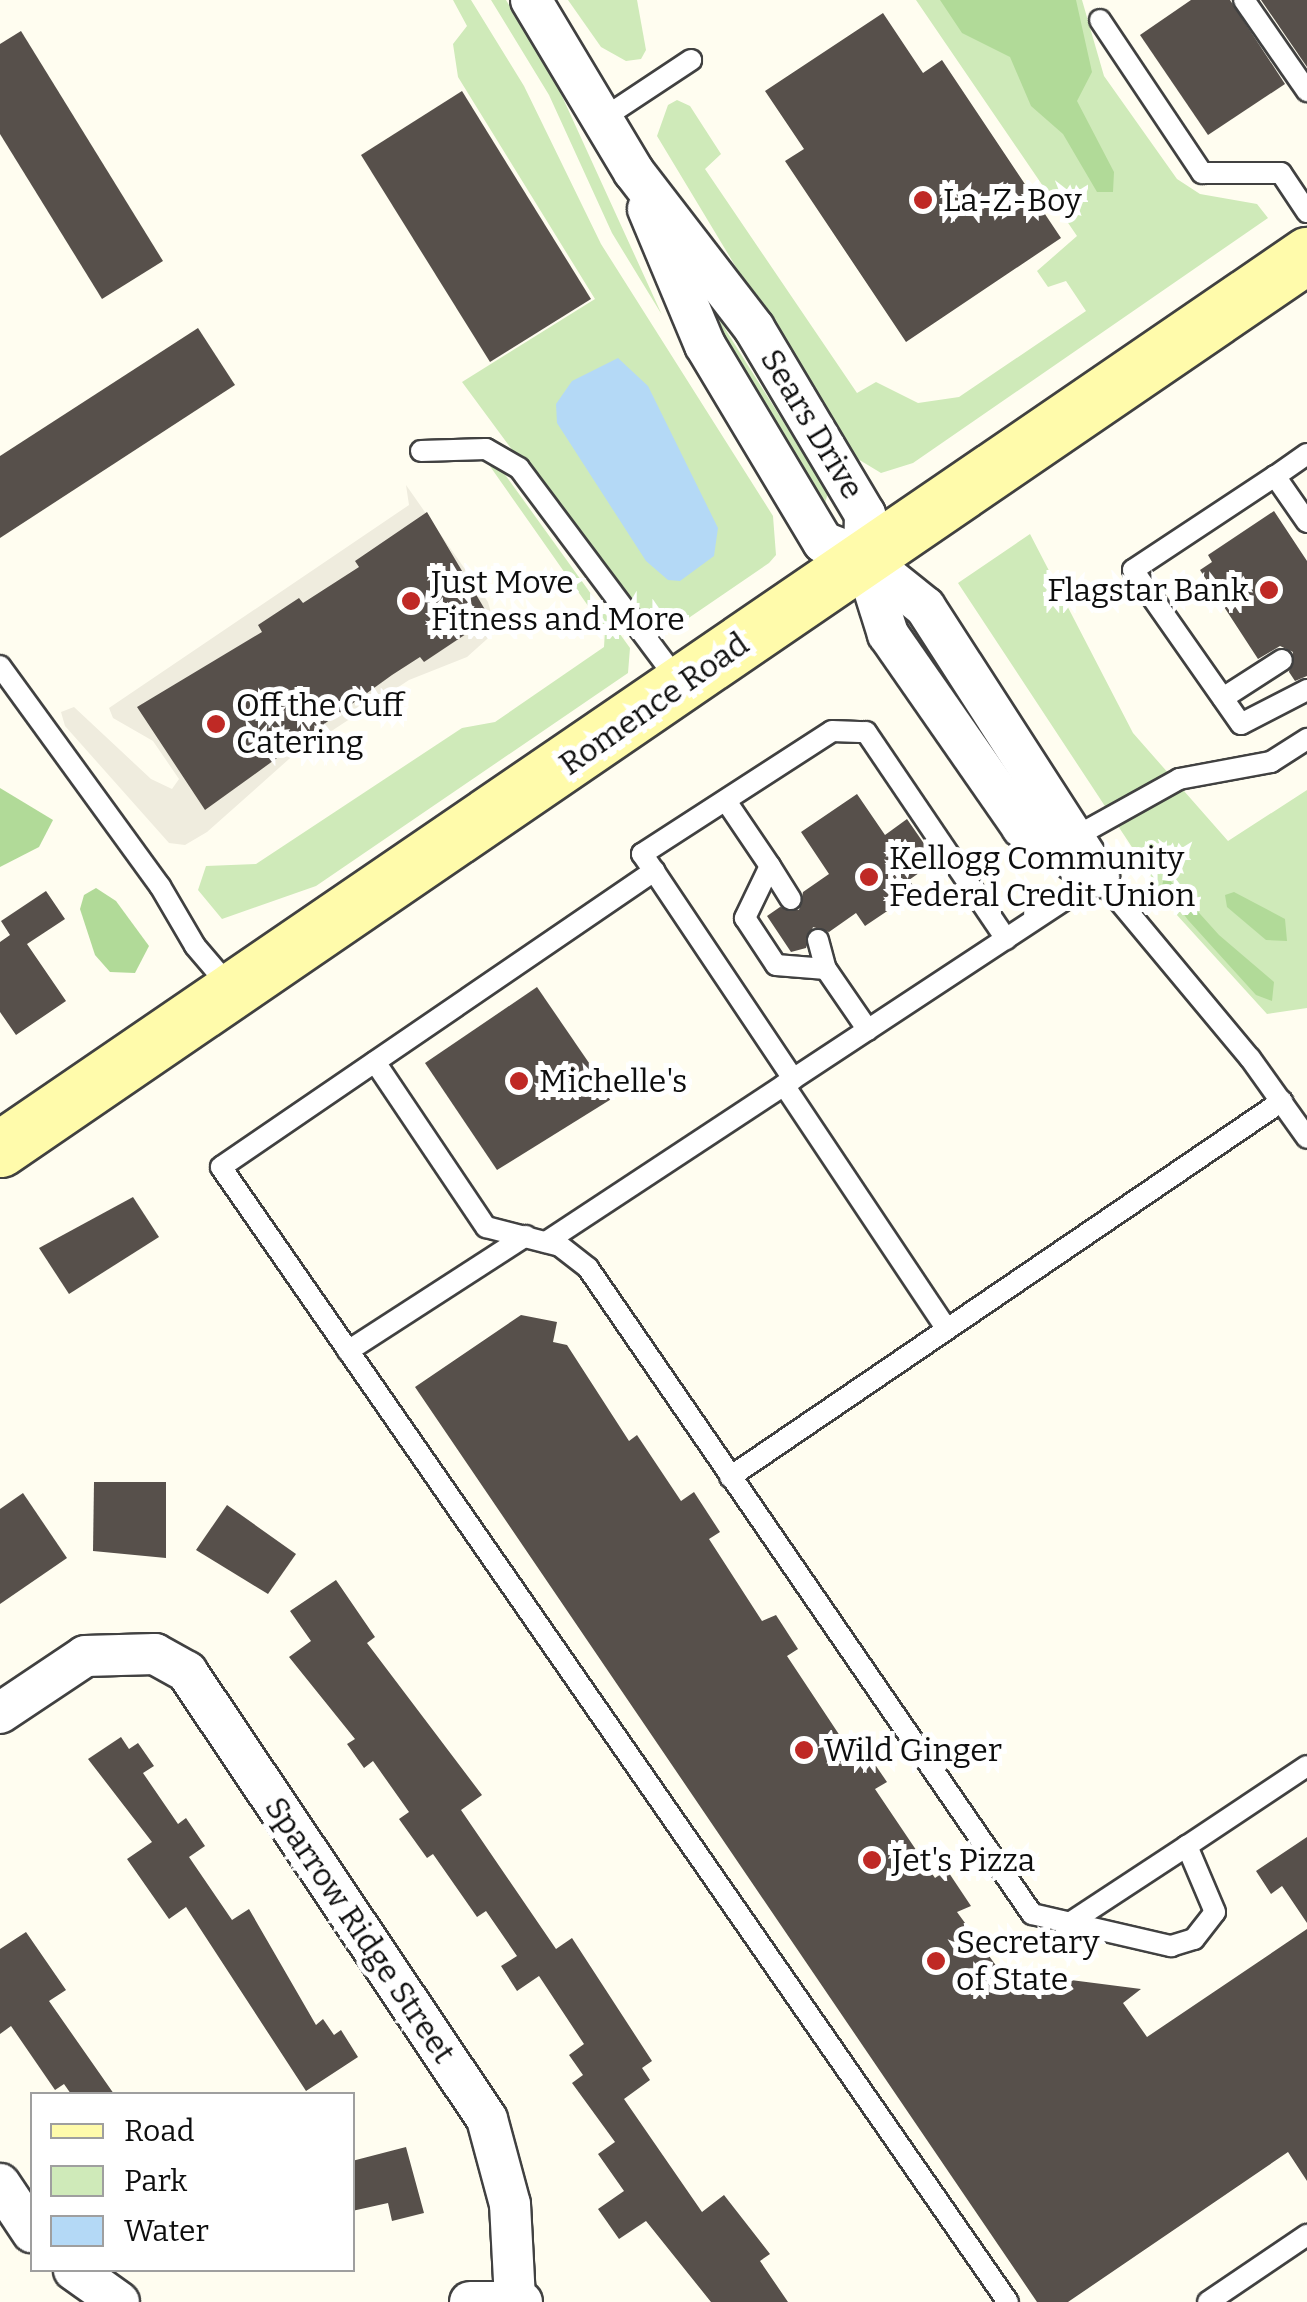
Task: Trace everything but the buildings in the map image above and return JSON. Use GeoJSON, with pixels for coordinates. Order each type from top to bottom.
{"type":"FeatureCollection","features":[{"type":"Feature","properties":{"kind":"street","name":"Sears Drive"},"geometry":{"type":"LineString","coordinates":[[530,0],[634,172],[720,372],[823,542],[864,558],[925,607],[1099,877]]}},
{"type":"Feature","properties":{"kind":"street","name":"Romence Road"},"geometry":{"type":"LineString","coordinates":[[0,1149],[1307,256]]}},
{"type":"Feature","properties":{"kind":"street"},"geometry":{"type":"LineString","coordinates":[[864,558],[888,634],[1022,828],[1099,877]]}},
{"type":"Feature","properties":{"kind":"street","name":"Sparrow Ridge Street"},"geometry":{"type":"LineString","coordinates":[[0,1713],[85,1656],[155,1654],[187,1672],[488,2119],[510,2204],[518,2300]]}},
{"type":"Feature","properties":{"kind":"street"},"geometry":{"type":"LineString","coordinates":[[0,2184],[30,2229]]}},
{"type":"Feature","properties":{"kind":"street"},"geometry":{"type":"LineString","coordinates":[[77,2272],[120,2302]]}},
{"type":"Feature","properties":{"kind":"street"},"geometry":{"type":"LineString","coordinates":[[470,2302],[518,2300]]}},
{"type":"Feature","properties":{"kind":"lane"},"geometry":{"type":"LineString","coordinates":[[1244,0],[1307,91]]}},
{"type":"Feature","properties":{"kind":"lane"},"geometry":{"type":"LineString","coordinates":[[1100,20],[1202,173],[1280,173],[1307,212]]}},
{"type":"Feature","properties":{"kind":"lane"},"geometry":{"type":"LineString","coordinates":[[602,119],[692,60]]}},
{"type":"Feature","properties":{"kind":"lane"},"geometry":{"type":"LineString","coordinates":[[420,451],[486,450],[518,468],[682,685]]}},
{"type":"Feature","properties":{"kind":"lane"},"geometry":{"type":"LineString","coordinates":[[1307,454],[1133,570],[1241,724],[1307,690]]}},
{"type":"Feature","properties":{"kind":"lane"},"geometry":{"type":"LineString","coordinates":[[1275,476],[1307,522]]}},
{"type":"Feature","properties":{"kind":"lane"},"geometry":{"type":"LineString","coordinates":[[1223,698],[1282,660]]}},
{"type":"Feature","properties":{"kind":"lane"},"geometry":{"type":"LineString","coordinates":[[0,666],[160,886],[194,946],[235,992]]}},
{"type":"Feature","properties":{"kind":"lane"},"geometry":{"type":"LineString","coordinates":[[947,1328],[642,854],[832,731],[866,732],[1006,939]]}},
{"type":"Feature","properties":{"kind":"lane"},"geometry":{"type":"LineString","coordinates":[[1075,837],[1179,778],[1271,762],[1307,739]]}},
{"type":"Feature","properties":{"kind":"lane"},"geometry":{"type":"LineString","coordinates":[[726,801],[792,899]]}},
{"type":"Feature","properties":{"kind":"lane"},"geometry":{"type":"LineString","coordinates":[[770,866],[746,918],[776,965],[826,969]]}},
{"type":"Feature","properties":{"kind":"lane"},"geometry":{"type":"LineString","coordinates":[[654,871],[221,1167],[1008,2302]]}},
{"type":"Feature","properties":{"kind":"lane"},"geometry":{"type":"LineString","coordinates":[[348,1351],[789,1082],[1099,877],[1282,1101],[1307,1138]]}},
{"type":"Feature","properties":{"kind":"lane"},"geometry":{"type":"LineString","coordinates":[[818,940],[826,969],[868,1030]]}},
{"type":"Feature","properties":{"kind":"lane"},"geometry":{"type":"LineString","coordinates":[[375,1062],[486,1227],[536,1239],[588,1268],[1018,1901],[1065,1926],[1171,1946],[1194,1939],[1216,1912],[1187,1846]]}},
{"type":"Feature","properties":{"kind":"lane"},"geometry":{"type":"LineString","coordinates":[[730,1476],[1282,1101]]}},
{"type":"Feature","properties":{"kind":"lane"},"geometry":{"type":"LineString","coordinates":[[1065,1926],[1307,1766]]}},
{"type":"Feature","properties":{"kind":"lane"},"geometry":{"type":"LineString","coordinates":[[1208,2302],[1307,2235]]}},
{"type":"Feature","properties":{"kind":"green space"},"geometry":{"type":"Polygon","coordinates":[[[453,0],[471,0],[524,86],[601,244],[773,516],[776,555],[769,563],[674,628],[649,629],[635,616],[462,382],[595,299],[458,77],[453,44],[467,26],[453,0]]]}},
{"type":"Feature","properties":{"kind":"green space"},"geometry":{"type":"Polygon","coordinates":[[[491,0],[506,0],[556,83],[662,315],[612,233],[549,95],[491,0]]]}},
{"type":"Feature","properties":{"kind":"green space"},"geometry":{"type":"Polygon","coordinates":[[[568,0],[637,0],[646,50],[641,59],[626,61],[601,47],[568,0]]]}},
{"type":"Feature","properties":{"kind":"green space"},"geometry":{"type":"Polygon","coordinates":[[[916,0],[1082,0],[1104,76],[1177,179],[1200,194],[1257,204],[1268,218],[913,463],[881,473],[848,453],[657,136],[668,105],[677,100],[690,106],[721,154],[705,169],[857,393],[876,382],[918,403],[959,397],[1086,311],[1066,281],[1048,287],[1037,271],[1077,236],[916,0]]]}},
{"type":"Feature","properties":{"kind":"green space"},"geometry":{"type":"Polygon","coordinates":[[[940,0],[1076,0],[1092,72],[1077,101],[1114,172],[1113,192],[1097,192],[1063,134],[1031,106],[1010,57],[962,33],[940,0]]]}},
{"type":"Feature","properties":{"kind":"green space"},"geometry":{"type":"Polygon","coordinates":[[[707,300],[828,493],[825,503],[702,304],[707,300]]]}},
{"type":"Feature","properties":{"kind":"green space"},"geometry":{"type":"Polygon","coordinates":[[[487,462],[496,462],[630,648],[628,673],[316,886],[222,919],[198,890],[206,866],[256,864],[462,728],[495,722],[604,647],[605,630],[487,462]]]}},
{"type":"Feature","properties":{"kind":"green space"},"geometry":{"type":"Polygon","coordinates":[[[1030,534],[1133,733],[1228,841],[1307,790],[1307,1008],[1267,1014],[1176,914],[958,583],[1030,534]]]}},
{"type":"Feature","properties":{"kind":"green space"},"geometry":{"type":"Polygon","coordinates":[[[0,788],[53,820],[39,847],[0,867],[0,788]]]}},
{"type":"Feature","properties":{"kind":"green space"},"geometry":{"type":"Polygon","coordinates":[[[1165,875],[1219,935],[1274,982],[1272,1001],[1256,995],[1188,920],[1162,885],[1165,875]]]}},
{"type":"Feature","properties":{"kind":"green space"},"geometry":{"type":"Polygon","coordinates":[[[96,888],[116,901],[149,946],[135,973],[110,972],[95,955],[80,909],[84,895],[96,888]]]}},
{"type":"Feature","properties":{"kind":"green space"},"geometry":{"type":"Polygon","coordinates":[[[1234,892],[1285,919],[1287,941],[1266,940],[1227,907],[1225,895],[1234,892]]]}},
{"type":"Feature","properties":{"kind":"shaded area"},"geometry":{"type":"Polygon","coordinates":[[[406,485],[488,602],[496,631],[467,657],[409,680],[289,759],[207,832],[185,845],[169,843],[65,726],[61,712],[74,707],[151,779],[172,789],[179,779],[153,741],[113,718],[109,708],[409,505],[406,485]]]}},
{"type":"Feature","properties":{"kind":"water"},"geometry":{"type":"Polygon","coordinates":[[[618,358],[648,386],[718,528],[714,556],[680,581],[668,580],[646,561],[557,423],[556,404],[572,381],[618,358]]]}},
{"type":"Feature","properties":{"kind":"place","name":"La-Z-Boy"},"geometry":{"type":"Point","coordinates":[923,200]}},
{"type":"Feature","properties":{"kind":"place","name":"Flagstar Bank"},"geometry":{"type":"Point","coordinates":[1269,590]}},
{"type":"Feature","properties":{"kind":"place","name":"Just Move Fitness and More"},"geometry":{"type":"Point","coordinates":[411,601]}},
{"type":"Feature","properties":{"kind":"place","name":"Off the Cuff Catering"},"geometry":{"type":"Point","coordinates":[216,724]}},
{"type":"Feature","properties":{"kind":"place","name":"Kellogg Community Federal Credit Union"},"geometry":{"type":"Point","coordinates":[869,877]}},
{"type":"Feature","properties":{"kind":"place","name":"Michelle's"},"geometry":{"type":"Point","coordinates":[519,1081]}},
{"type":"Feature","properties":{"kind":"place","name":"Wild Ginger"},"geometry":{"type":"Point","coordinates":[804,1750]}},
{"type":"Feature","properties":{"kind":"place","name":"Jet's Pizza"},"geometry":{"type":"Point","coordinates":[872,1860]}},
{"type":"Feature","properties":{"kind":"place","name":"Secretary of State"},"geometry":{"type":"Point","coordinates":[936,1961]}}]}
